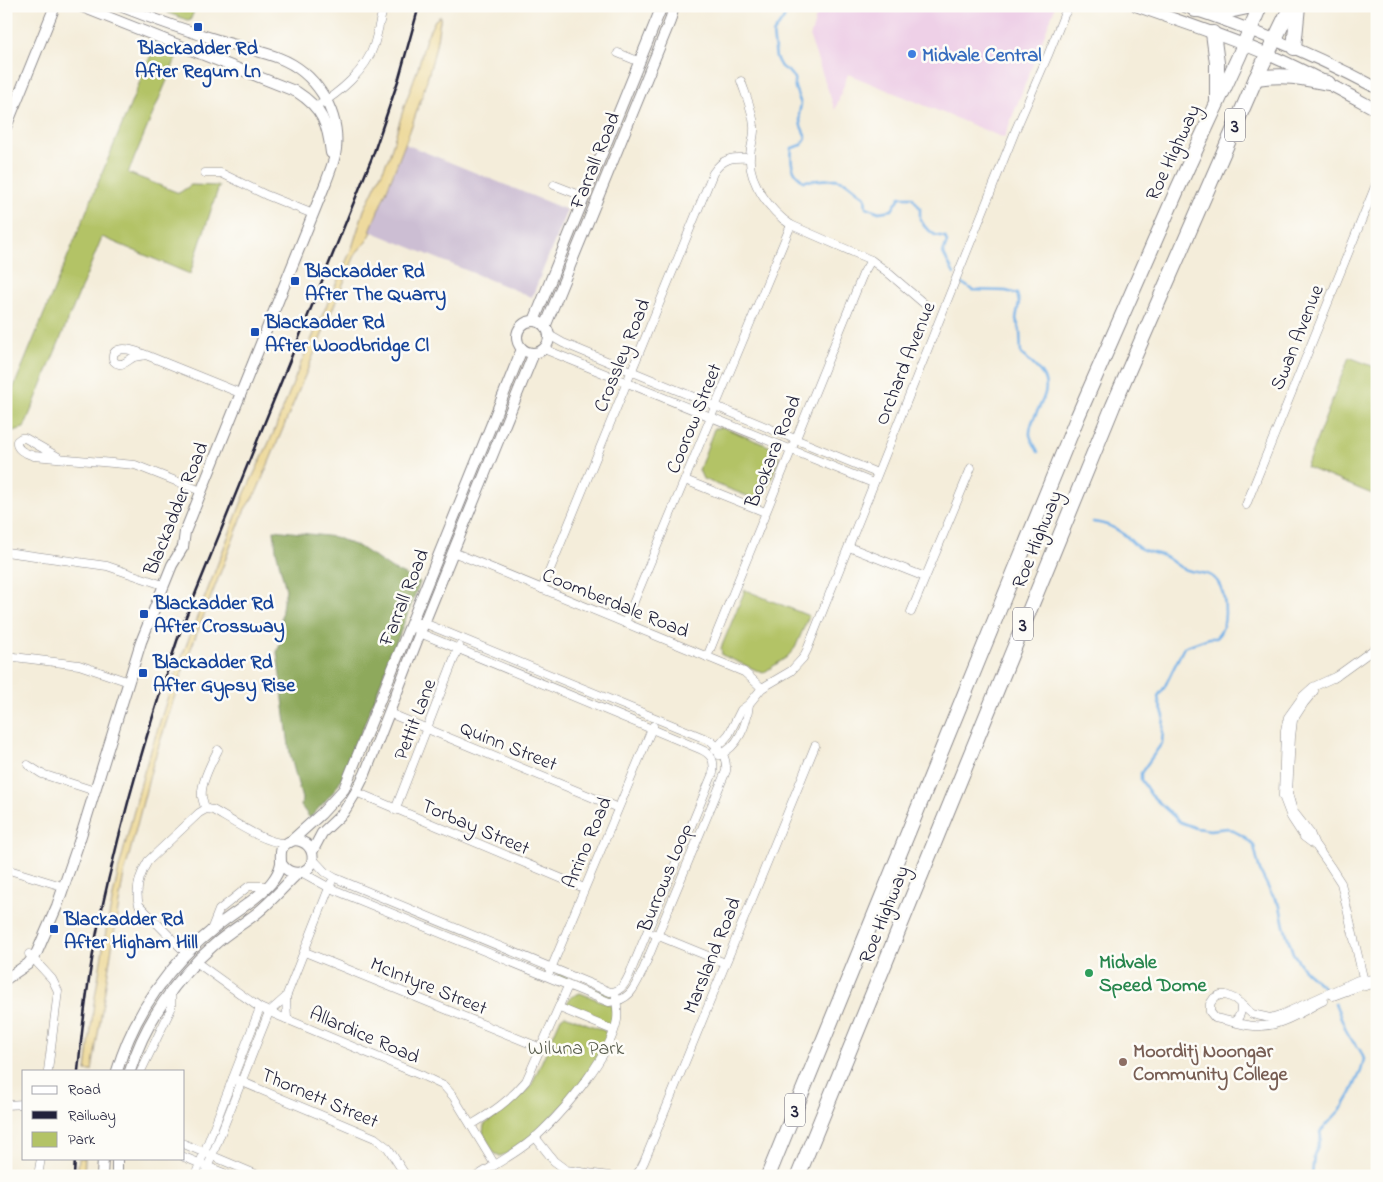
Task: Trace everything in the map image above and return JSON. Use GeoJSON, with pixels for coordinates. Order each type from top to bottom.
{"type":"FeatureCollection","features":[{"type":"Feature","properties":{"kind":"highway"},"geometry":{"type":"LineString","coordinates":[[1189,8],[1229,11],[1252,6]]}},
{"type":"Feature","properties":{"kind":"highway","name":"Roe Highway"},"geometry":{"type":"LineString","coordinates":[[768,1176],[1078,416],[1174,196],[1244,46],[1260,6]]}},
{"type":"Feature","properties":{"kind":"highway","name":"Roe Highway"},"geometry":{"type":"LineString","coordinates":[[798,1176],[1112,406],[1256,78],[1291,6]]}},
{"type":"Feature","properties":{"kind":"highway"},"geometry":{"type":"LineString","coordinates":[[1294,48],[1298,6]]}},
{"type":"Feature","properties":{"kind":"highway"},"geometry":{"type":"LineString","coordinates":[[1213,33],[1217,63],[1217,103]]}},
{"type":"Feature","properties":{"kind":"highway"},"geometry":{"type":"LineString","coordinates":[[1256,78],[1297,76],[1328,83]]}},
{"type":"Feature","properties":{"kind":"main road"},"geometry":{"type":"LineString","coordinates":[[6,127],[55,6]]}},
{"type":"Feature","properties":{"kind":"main road","name":"Blackadder Road"},"geometry":{"type":"LineString","coordinates":[[80,6],[297,92],[316,107],[322,115],[328,131],[332,164]]}},
{"type":"Feature","properties":{"kind":"main road","name":"Blackadder Road"},"geometry":{"type":"LineString","coordinates":[[7,978],[13,969],[30,956],[40,932],[46,927],[65,887],[141,642],[163,585],[183,547],[185,532],[335,156],[336,138],[332,113],[326,101],[306,74],[279,58],[220,41],[120,6]]}},
{"type":"Feature","properties":{"kind":"main road"},"geometry":{"type":"LineString","coordinates":[[1137,6],[1267,54],[1328,83],[1377,110]]}},
{"type":"Feature","properties":{"kind":"main road"},"geometry":{"type":"LineString","coordinates":[[661,8],[674,10]]}},
{"type":"Feature","properties":{"kind":"main road","name":"Farrall Road"},"geometry":{"type":"LineString","coordinates":[[534,322],[661,8]]}},
{"type":"Feature","properties":{"kind":"main road"},"geometry":{"type":"LineString","coordinates":[[1189,8],[1294,48],[1377,88]]}},
{"type":"Feature","properties":{"kind":"main road","name":"Farrall Road"},"geometry":{"type":"LineString","coordinates":[[547,331],[554,305],[674,10]]}},
{"type":"Feature","properties":{"kind":"main road"},"geometry":{"type":"LineString","coordinates":[[135,28],[141,14]]}},
{"type":"Feature","properties":{"kind":"main road"},"geometry":{"type":"LineString","coordinates":[[212,58],[220,41]]}},
{"type":"Feature","properties":{"kind":"main road"},"geometry":{"type":"LineString","coordinates":[[645,48],[657,53]]}},
{"type":"Feature","properties":{"kind":"main road"},"geometry":{"type":"LineString","coordinates":[[625,99],[636,103]]}},
{"type":"Feature","properties":{"kind":"main road"},"geometry":{"type":"LineString","coordinates":[[608,139],[620,144]]}},
{"type":"Feature","properties":{"kind":"main road"},"geometry":{"type":"LineString","coordinates":[[542,301],[554,305]]}},
{"type":"Feature","properties":{"kind":"main road"},"geometry":{"type":"LineString","coordinates":[[534,322],[540,323],[547,331],[548,342],[539,351],[529,353],[522,349],[517,339],[519,330],[526,323],[534,322]]}},
{"type":"Feature","properties":{"kind":"main road","name":"Farrall Road"},"geometry":{"type":"LineString","coordinates":[[288,842],[322,814],[344,789],[522,349]]}},
{"type":"Feature","properties":{"kind":"main road","name":"Farrall Road"},"geometry":{"type":"LineString","coordinates":[[312,855],[322,833],[343,813],[356,792],[453,552],[539,351]]}},
{"type":"Feature","properties":{"kind":"main road"},"geometry":{"type":"LineString","coordinates":[[117,1070],[128,1040],[140,1015],[154,992],[186,953],[268,886],[276,875],[282,848],[288,842],[295,840],[305,843],[312,855],[308,868],[257,912],[215,943],[196,962],[171,991],[145,1033],[130,1070]]}},
{"type":"Feature","properties":{"kind":"main road"},"geometry":{"type":"LineString","coordinates":[[280,861],[288,871],[300,873]]}},
{"type":"Feature","properties":{"kind":"main road"},"geometry":{"type":"LineString","coordinates":[[102,1176],[103,1160]]}},
{"type":"Feature","properties":{"kind":"main road"},"geometry":{"type":"LineString","coordinates":[[116,1176],[117,1160]]}},
{"type":"Feature","properties":{"kind":"street"},"geometry":{"type":"LineString","coordinates":[[316,107],[344,86],[369,57],[384,6]]}},
{"type":"Feature","properties":{"kind":"street","name":"Orchard Avenue"},"geometry":{"type":"LineString","coordinates":[[712,757],[729,734],[738,713],[749,704],[762,688],[791,671],[803,658],[1008,147],[1048,55],[1064,10],[1070,6]]}},
{"type":"Feature","properties":{"kind":"street"},"geometry":{"type":"LineString","coordinates":[[618,53],[640,62]]}},
{"type":"Feature","properties":{"kind":"street"},"geometry":{"type":"LineString","coordinates":[[741,81],[753,115],[755,127],[750,158],[752,174],[767,203],[779,217],[790,225],[871,260],[928,306]]}},
{"type":"Feature","properties":{"kind":"street","name":"Crossley Road"},"geometry":{"type":"LineString","coordinates":[[542,589],[713,173],[718,165],[726,159],[735,157],[750,158]]}},
{"type":"Feature","properties":{"kind":"street"},"geometry":{"type":"LineString","coordinates":[[205,173],[221,173],[266,195],[313,214]]}},
{"type":"Feature","properties":{"kind":"street","name":"Swan Avenue"},"geometry":{"type":"LineString","coordinates":[[1246,505],[1377,182]]}},
{"type":"Feature","properties":{"kind":"street"},"geometry":{"type":"LineString","coordinates":[[554,185],[585,197]]}},
{"type":"Feature","properties":{"kind":"street","name":"Coorow Street"},"geometry":{"type":"LineString","coordinates":[[625,623],[790,225]]}},
{"type":"Feature","properties":{"kind":"street","name":"Bookara Road"},"geometry":{"type":"LineString","coordinates":[[707,657],[859,283],[871,260]]}},
{"type":"Feature","properties":{"kind":"street"},"geometry":{"type":"LineString","coordinates":[[547,331],[563,344],[877,473]]}},
{"type":"Feature","properties":{"kind":"street"},"geometry":{"type":"LineString","coordinates":[[539,351],[582,364],[873,483]]}},
{"type":"Feature","properties":{"kind":"street"},"geometry":{"type":"LineString","coordinates":[[582,364],[586,353]]}},
{"type":"Feature","properties":{"kind":"street"},"geometry":{"type":"LineString","coordinates":[[146,355],[240,393]]}},
{"type":"Feature","properties":{"kind":"street"},"geometry":{"type":"LineString","coordinates":[[668,398],[672,388]]}},
{"type":"Feature","properties":{"kind":"street"},"geometry":{"type":"LineString","coordinates":[[750,432],[754,422]]}},
{"type":"Feature","properties":{"kind":"street"},"geometry":{"type":"LineString","coordinates":[[60,458],[25,438],[17,441],[20,450],[26,454],[34,456],[134,465],[201,491]]}},
{"type":"Feature","properties":{"kind":"street"},"geometry":{"type":"LineString","coordinates":[[911,612],[971,468]]}},
{"type":"Feature","properties":{"kind":"street"},"geometry":{"type":"LineString","coordinates":[[685,480],[765,512]]}},
{"type":"Feature","properties":{"kind":"street"},"geometry":{"type":"LineString","coordinates":[[849,546],[926,577]]}},
{"type":"Feature","properties":{"kind":"street"},"geometry":{"type":"LineString","coordinates":[[6,552],[107,566],[163,585]]}},
{"type":"Feature","properties":{"kind":"street","name":"Coomberdale Road"},"geometry":{"type":"LineString","coordinates":[[453,552],[744,672],[762,688]]}},
{"type":"Feature","properties":{"kind":"street"},"geometry":{"type":"LineString","coordinates":[[412,624],[424,623],[655,720],[711,741],[723,753]]}},
{"type":"Feature","properties":{"kind":"street"},"geometry":{"type":"LineString","coordinates":[[412,624],[420,633],[700,749],[712,757]]}},
{"type":"Feature","properties":{"kind":"street","name":"Pettit Lane"},"geometry":{"type":"LineString","coordinates":[[396,810],[462,640]]}},
{"type":"Feature","properties":{"kind":"street"},"geometry":{"type":"LineString","coordinates":[[1362,983],[1341,883],[1316,846],[1304,836],[1291,817],[1283,796],[1285,730],[1288,717],[1303,696],[1313,687],[1337,676],[1377,647]]}},
{"type":"Feature","properties":{"kind":"street"},"geometry":{"type":"LineString","coordinates":[[6,656],[79,665],[129,682]]}},
{"type":"Feature","properties":{"kind":"street"},"geometry":{"type":"LineString","coordinates":[[498,665],[502,656]]}},
{"type":"Feature","properties":{"kind":"street"},"geometry":{"type":"LineString","coordinates":[[535,681],[539,671]]}},
{"type":"Feature","properties":{"kind":"street"},"geometry":{"type":"LineString","coordinates":[[572,696],[576,686]]}},
{"type":"Feature","properties":{"kind":"street"},"geometry":{"type":"LineString","coordinates":[[609,711],[613,702]]}},
{"type":"Feature","properties":{"kind":"street","name":"Orchard Avenue"},"geometry":{"type":"LineString","coordinates":[[712,757],[723,753],[734,745],[748,716],[749,704]]}},
{"type":"Feature","properties":{"kind":"street","name":"Quinn Street"},"geometry":{"type":"LineString","coordinates":[[389,713],[618,808]]}},
{"type":"Feature","properties":{"kind":"street","name":"Arrino Road"},"geometry":{"type":"LineString","coordinates":[[548,977],[655,720]]}},
{"type":"Feature","properties":{"kind":"street","name":"Marsland Road"},"geometry":{"type":"LineString","coordinates":[[634,1176],[644,1162],[815,746]]}},
{"type":"Feature","properties":{"kind":"street"},"geometry":{"type":"LineString","coordinates":[[206,810],[202,791],[218,750]]}},
{"type":"Feature","properties":{"kind":"street","name":"Burrows Loop"},"geometry":{"type":"LineString","coordinates":[[616,1002],[632,992],[658,936],[672,898],[726,771],[723,753]]}},
{"type":"Feature","properties":{"kind":"street","name":"Burrows Loop"},"geometry":{"type":"LineString","coordinates":[[616,992],[622,988],[633,966],[713,773],[712,757]]}},
{"type":"Feature","properties":{"kind":"street"},"geometry":{"type":"LineString","coordinates":[[28,766],[42,774],[95,791]]}},
{"type":"Feature","properties":{"kind":"street"},"geometry":{"type":"LineString","coordinates":[[707,786],[718,790]]}},
{"type":"Feature","properties":{"kind":"street","name":"Torbay Street"},"geometry":{"type":"LineString","coordinates":[[356,792],[584,888]]}},
{"type":"Feature","properties":{"kind":"street"},"geometry":{"type":"LineString","coordinates":[[186,953],[138,905],[137,889],[144,867],[148,861],[199,813],[206,810],[213,810],[268,840],[280,844],[288,842]]}},
{"type":"Feature","properties":{"kind":"street"},"geometry":{"type":"LineString","coordinates":[[693,821],[703,825]]}},
{"type":"Feature","properties":{"kind":"street"},"geometry":{"type":"LineString","coordinates":[[268,840],[280,861]]}},
{"type":"Feature","properties":{"kind":"street"},"geometry":{"type":"LineString","coordinates":[[312,855],[318,866],[333,876],[610,992],[616,992],[618,1013],[614,1030],[601,1056],[578,1091],[544,1130],[477,1176]]}},
{"type":"Feature","properties":{"kind":"street"},"geometry":{"type":"LineString","coordinates":[[677,859],[688,864]]}},
{"type":"Feature","properties":{"kind":"street"},"geometry":{"type":"LineString","coordinates":[[6,869],[65,887]]}},
{"type":"Feature","properties":{"kind":"street"},"geometry":{"type":"LineString","coordinates":[[300,873],[330,888],[568,986],[609,1002],[616,1002]]}},
{"type":"Feature","properties":{"kind":"street"},"geometry":{"type":"LineString","coordinates":[[287,1019],[286,997],[330,888],[333,876]]}},
{"type":"Feature","properties":{"kind":"street"},"geometry":{"type":"LineString","coordinates":[[663,894],[672,898]]}},
{"type":"Feature","properties":{"kind":"street"},"geometry":{"type":"LineString","coordinates":[[381,908],[384,898]]}},
{"type":"Feature","properties":{"kind":"street"},"geometry":{"type":"LineString","coordinates":[[418,923],[422,913]]}},
{"type":"Feature","properties":{"kind":"street"},"geometry":{"type":"LineString","coordinates":[[455,938],[459,928]]}},
{"type":"Feature","properties":{"kind":"street"},"geometry":{"type":"LineString","coordinates":[[647,931],[725,963]]}},
{"type":"Feature","properties":{"kind":"street"},"geometry":{"type":"LineString","coordinates":[[492,954],[496,944]]}},
{"type":"Feature","properties":{"kind":"street","name":"McIntyre Street"},"geometry":{"type":"LineString","coordinates":[[305,952],[541,1048]]}},
{"type":"Feature","properties":{"kind":"street"},"geometry":{"type":"LineString","coordinates":[[30,956],[52,979],[58,991],[48,1070]]}},
{"type":"Feature","properties":{"kind":"street","name":"Allardice Road"},"geometry":{"type":"LineString","coordinates":[[196,962],[260,1008],[437,1082],[448,1090],[495,1165]]}},
{"type":"Feature","properties":{"kind":"street"},"geometry":{"type":"LineString","coordinates":[[633,966],[643,970]]}},
{"type":"Feature","properties":{"kind":"street"},"geometry":{"type":"LineString","coordinates":[[1377,979],[1362,983],[1270,1018],[1252,1014],[1226,994],[1217,996],[1210,1004],[1210,1012],[1212,1016],[1222,1021],[1267,1026],[1362,983],[1377,984]]}},
{"type":"Feature","properties":{"kind":"street"},"geometry":{"type":"LineString","coordinates":[[471,1125],[496,1110],[516,1093],[531,1072],[568,986]]}},
{"type":"Feature","properties":{"kind":"street"},"geometry":{"type":"LineString","coordinates":[[142,1070],[171,1009],[171,991]]}},
{"type":"Feature","properties":{"kind":"street"},"geometry":{"type":"LineString","coordinates":[[195,1176],[204,1152],[242,1082],[269,1012],[286,997]]}},
{"type":"Feature","properties":{"kind":"street"},"geometry":{"type":"LineString","coordinates":[[1233,1022],[1237,1020],[1241,1010],[1240,1003]]}},
{"type":"Feature","properties":{"kind":"street"},"geometry":{"type":"LineString","coordinates":[[204,1176],[212,1156],[233,1078],[260,1008]]}},
{"type":"Feature","properties":{"kind":"street"},"geometry":{"type":"LineString","coordinates":[[560,1008],[614,1030]]}},
{"type":"Feature","properties":{"kind":"street"},"geometry":{"type":"LineString","coordinates":[[246,1043],[255,1047]]}},
{"type":"Feature","properties":{"kind":"street","name":"Thornett Street"},"geometry":{"type":"LineString","coordinates":[[233,1078],[375,1138],[388,1148],[406,1176]]}},
{"type":"Feature","properties":{"kind":"street"},"geometry":{"type":"LineString","coordinates":[[6,1105],[22,1104]]}},
{"type":"Feature","properties":{"kind":"street"},"geometry":{"type":"LineString","coordinates":[[535,1137],[560,1167],[566,1170],[609,1176]]}},
{"type":"Feature","properties":{"kind":"street"},"geometry":{"type":"LineString","coordinates":[[185,1144],[260,1176]]}},
{"type":"Feature","properties":{"kind":"street"},"geometry":{"type":"LineString","coordinates":[[185,1157],[231,1176]]}},
{"type":"Feature","properties":{"kind":"street"},"geometry":{"type":"LineString","coordinates":[[38,1176],[40,1160]]}},
{"type":"Feature","properties":{"kind":"shaded area"},"geometry":{"type":"Polygon","coordinates":[[[819,6],[1054,6],[1054,10],[1004,138],[848,74],[835,110],[810,38],[819,6]]]}},
{"type":"Feature","properties":{"kind":"shaded area"},"geometry":{"type":"Polygon","coordinates":[[[405,144],[567,210],[532,297],[370,231],[405,144]]]}},
{"type":"Feature","properties":{"kind":"green space"},"geometry":{"type":"Polygon","coordinates":[[[171,6],[196,6],[190,21],[168,13],[171,6]]]}},
{"type":"Feature","properties":{"kind":"green space"},"geometry":{"type":"Polygon","coordinates":[[[155,45],[178,54],[128,173],[179,193],[191,185],[219,186],[190,274],[102,237],[24,428],[6,433],[6,406],[155,45]]]}},
{"type":"Feature","properties":{"kind":"green space"},"geometry":{"type":"Polygon","coordinates":[[[1349,357],[1377,368],[1377,496],[1306,467],[1349,357]]]}},
{"type":"Feature","properties":{"kind":"green space"},"geometry":{"type":"Polygon","coordinates":[[[722,427],[776,449],[779,458],[764,496],[755,499],[703,479],[699,470],[714,429],[722,427]]]}},
{"type":"Feature","properties":{"kind":"green space"},"geometry":{"type":"Polygon","coordinates":[[[274,530],[335,537],[361,548],[392,569],[420,582],[346,771],[334,791],[310,818],[301,806],[302,799],[290,754],[277,652],[283,636],[281,618],[286,590],[276,550],[274,530]]]}},
{"type":"Feature","properties":{"kind":"green space"},"geometry":{"type":"Polygon","coordinates":[[[745,590],[809,616],[795,648],[787,657],[763,673],[722,655],[721,648],[745,590]]]}},
{"type":"Feature","properties":{"kind":"green space","name":"Wiluna Park"},"geometry":{"type":"Polygon","coordinates":[[[556,973],[611,995],[613,998],[608,999],[563,981],[556,973]]]}},
{"type":"Feature","properties":{"kind":"green space","name":"Wiluna Park"},"geometry":{"type":"Polygon","coordinates":[[[580,993],[611,1005],[615,1018],[611,1025],[572,1010],[567,1003],[571,997],[580,993]]]}},
{"type":"Feature","properties":{"kind":"green space","name":"Wiluna Park"},"geometry":{"type":"Polygon","coordinates":[[[565,1015],[605,1031],[609,1038],[574,1095],[531,1137],[500,1156],[494,1153],[483,1133],[484,1125],[531,1086],[561,1018],[565,1015]]]}},
{"type":"Feature","properties":{"kind":"sand"},"geometry":{"type":"Polygon","coordinates":[[[441,16],[427,80],[370,231],[372,232],[356,253],[257,491],[245,509],[185,664],[152,767],[123,879],[92,1070],[86,1070],[94,1003],[119,868],[144,772],[174,677],[245,493],[273,434],[301,363],[352,248],[364,210],[389,157],[426,38],[435,20],[441,16]]]}},
{"type":"Feature","properties":{"kind":"sand"},"geometry":{"type":"Polygon","coordinates":[[[79,1160],[85,1160],[84,1176],[77,1176],[79,1160]]]}},
{"type":"Feature","properties":{"kind":"waterway"},"geometry":{"type":"LineString","coordinates":[[786,6],[784,18],[773,34],[776,58],[781,67],[787,70],[794,78],[795,88],[801,104],[799,114],[801,126],[806,137],[802,145],[792,148],[791,158],[794,171],[803,181],[836,179],[846,182],[865,197],[866,207],[879,212],[892,210],[900,197],[912,197],[920,208],[920,219],[925,227],[935,235],[945,237],[947,242],[943,253],[954,274]]}},
{"type":"Feature","properties":{"kind":"waterway"},"geometry":{"type":"LineString","coordinates":[[958,280],[972,290],[1006,291],[1017,294],[1019,302],[1016,319],[1020,331],[1021,354],[1039,370],[1045,381],[1044,397],[1033,420],[1030,435],[1038,452]]}},
{"type":"Feature","properties":{"kind":"waterway"},"geometry":{"type":"LineString","coordinates":[[1093,522],[1116,529],[1139,548],[1164,556],[1184,569],[1212,576],[1220,585],[1224,595],[1225,607],[1225,620],[1222,629],[1216,638],[1209,638],[1184,647],[1164,688],[1158,696],[1164,716],[1162,743],[1141,773],[1141,780],[1151,795],[1180,822],[1196,828],[1210,830],[1228,828],[1243,836],[1254,846],[1260,871],[1280,906],[1293,953],[1305,971],[1327,990]]}},
{"type":"Feature","properties":{"kind":"waterway"},"geometry":{"type":"LineString","coordinates":[[1312,1176],[1314,1155],[1321,1138],[1320,1132],[1343,1107],[1361,1071],[1364,1059],[1360,1050],[1349,1037],[1335,1003]]}},
{"type":"Feature","properties":{"kind":"railway"},"geometry":{"type":"LineString","coordinates":[[78,1070],[90,974],[108,880],[136,772],[169,665],[181,629],[373,155],[399,78],[419,6]]}},
{"type":"Feature","properties":{"kind":"railway"},"geometry":{"type":"LineString","coordinates":[[74,1176],[75,1160]]}},
{"type":"Feature","properties":{"kind":"place","name":"Blackadder Rd After Regum Ln"},"geometry":{"type":"Point","coordinates":[198,27]}},
{"type":"Feature","properties":{"kind":"place","name":"Midvale Central"},"geometry":{"type":"Point","coordinates":[912,54]}},
{"type":"Feature","properties":{"kind":"place","name":"Blackadder Rd After The Quarry"},"geometry":{"type":"Point","coordinates":[295,281]}},
{"type":"Feature","properties":{"kind":"place","name":"Blackadder Rd After Woodbridge Cl"},"geometry":{"type":"Point","coordinates":[255,332]}},
{"type":"Feature","properties":{"kind":"place","name":"Blackadder Rd After Crossway"},"geometry":{"type":"Point","coordinates":[144,614]}},
{"type":"Feature","properties":{"kind":"place","name":"Blackadder Rd After Gypsy Rise"},"geometry":{"type":"Point","coordinates":[143,673]}},
{"type":"Feature","properties":{"kind":"place","name":"Blackadder Rd After Higham Hill"},"geometry":{"type":"Point","coordinates":[54,929]}},
{"type":"Feature","properties":{"kind":"place","name":"Midvale Speed Dome"},"geometry":{"type":"Point","coordinates":[1089,973]}},
{"type":"Feature","properties":{"kind":"place","name":"Moorditj Noongar Community College"},"geometry":{"type":"Point","coordinates":[1123,1062]}}]}
